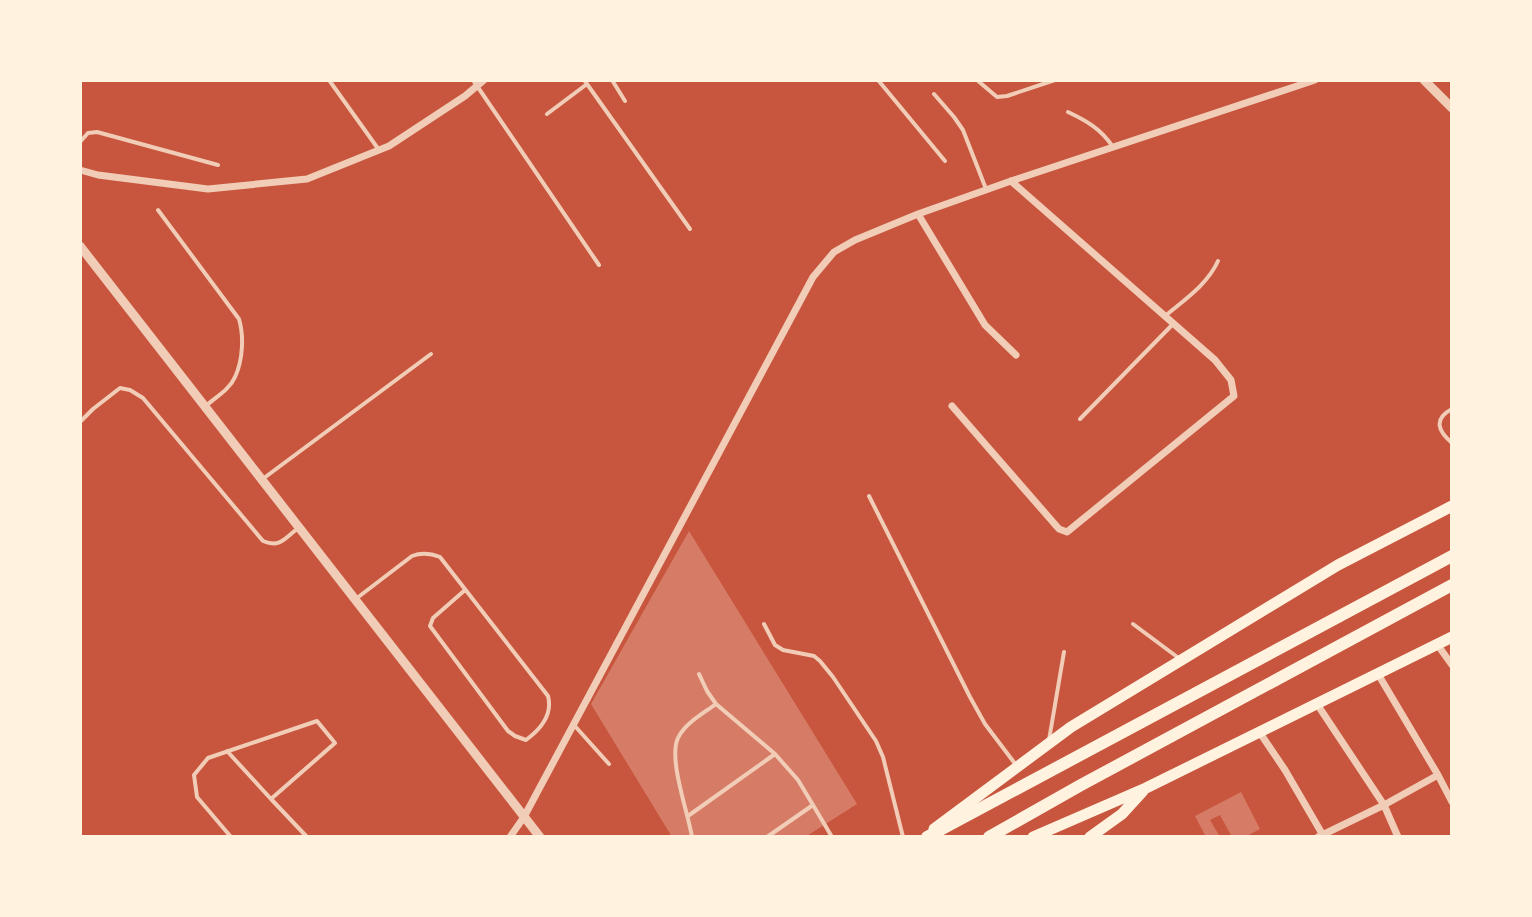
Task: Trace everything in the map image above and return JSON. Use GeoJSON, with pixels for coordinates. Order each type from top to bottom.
{"type":"FeatureCollection","features":[{"type":"Feature","properties":{"kind":"highway"},"geometry":{"type":"LineString","coordinates":[[924,837],[1452,556]]}},
{"type":"Feature","properties":{"kind":"highway"},"geometry":{"type":"LineString","coordinates":[[989,837],[1452,585]]}},
{"type":"Feature","properties":{"kind":"main road"},"geometry":{"type":"LineString","coordinates":[[924,837],[1071,727],[1338,565],[1452,506]]}},
{"type":"Feature","properties":{"kind":"main road"},"geometry":{"type":"LineString","coordinates":[[1033,837],[1146,788],[1452,637]]}},
{"type":"Feature","properties":{"kind":"main road"},"geometry":{"type":"LineString","coordinates":[[1090,837],[1122,814],[1146,788]]}},
{"type":"Feature","properties":{"kind":"street"},"geometry":{"type":"LineString","coordinates":[[80,170],[208,189],[307,179],[389,146],[475,83],[484,80]]}},
{"type":"Feature","properties":{"kind":"street"},"geometry":{"type":"LineString","coordinates":[[510,837],[574,725],[813,277],[834,252],[855,240],[986,189],[1315,80]]}},
{"type":"Feature","properties":{"kind":"street"},"geometry":{"type":"LineString","coordinates":[[1424,80],[1452,108]]}},
{"type":"Feature","properties":{"kind":"street"},"geometry":{"type":"LineString","coordinates":[[952,406],[1059,529],[1067,532],[1234,396],[1231,380],[1215,360],[1011,181]]}},
{"type":"Feature","properties":{"kind":"street"},"geometry":{"type":"LineString","coordinates":[[918,214],[985,325],[1016,355]]}},
{"type":"Feature","properties":{"kind":"street"},"geometry":{"type":"LineString","coordinates":[[80,246],[540,837]]}},
{"type":"Feature","properties":{"kind":"street"},"geometry":{"type":"LineString","coordinates":[[1437,644],[1452,665]]}},
{"type":"Feature","properties":{"kind":"street"},"geometry":{"type":"LineString","coordinates":[[1378,674],[1452,800]]}},
{"type":"Feature","properties":{"kind":"street"},"geometry":{"type":"LineString","coordinates":[[1317,704],[1384,805],[1398,837]]}},
{"type":"Feature","properties":{"kind":"street"},"geometry":{"type":"LineString","coordinates":[[1260,733],[1285,770],[1321,836],[1438,775]]}},
{"type":"Feature","properties":{"kind":"lane"},"geometry":{"type":"LineString","coordinates":[[329,80],[379,150]]}},
{"type":"Feature","properties":{"kind":"lane"},"geometry":{"type":"LineString","coordinates":[[612,80],[625,101]]}},
{"type":"Feature","properties":{"kind":"lane"},"geometry":{"type":"LineString","coordinates":[[878,80],[945,161]]}},
{"type":"Feature","properties":{"kind":"lane"},"geometry":{"type":"LineString","coordinates":[[977,80],[997,97],[1055,80]]}},
{"type":"Feature","properties":{"kind":"lane"},"geometry":{"type":"LineString","coordinates":[[547,114],[586,82],[690,229]]}},
{"type":"Feature","properties":{"kind":"lane"},"geometry":{"type":"LineString","coordinates":[[475,83],[599,265]]}},
{"type":"Feature","properties":{"kind":"lane"},"geometry":{"type":"LineString","coordinates":[[934,94],[963,130],[986,189]]}},
{"type":"Feature","properties":{"kind":"lane"},"geometry":{"type":"LineString","coordinates":[[1068,112],[1104,134],[1113,147]]}},
{"type":"Feature","properties":{"kind":"lane"},"geometry":{"type":"LineString","coordinates":[[80,142],[88,133],[97,132],[218,165]]}},
{"type":"Feature","properties":{"kind":"lane"},"geometry":{"type":"LineString","coordinates":[[158,210],[239,319],[243,333],[235,379],[205,406]]}},
{"type":"Feature","properties":{"kind":"lane"},"geometry":{"type":"LineString","coordinates":[[1165,316],[1202,284],[1218,261]]}},
{"type":"Feature","properties":{"kind":"lane"},"geometry":{"type":"LineString","coordinates":[[1080,419],[1173,324]]}},
{"type":"Feature","properties":{"kind":"lane"},"geometry":{"type":"LineString","coordinates":[[262,480],[431,354]]}},
{"type":"Feature","properties":{"kind":"lane"},"geometry":{"type":"LineString","coordinates":[[80,422],[120,388],[130,390],[143,398],[263,541],[278,544],[299,528]]}},
{"type":"Feature","properties":{"kind":"lane"},"geometry":{"type":"LineString","coordinates":[[1452,409],[1443,414],[1439,425],[1452,443]]}},
{"type":"Feature","properties":{"kind":"lane"},"geometry":{"type":"LineString","coordinates":[[869,496],[970,697],[985,724],[1018,766]]}},
{"type":"Feature","properties":{"kind":"lane"},"geometry":{"type":"LineString","coordinates":[[355,600],[412,556],[420,553],[440,557],[548,696],[551,706],[548,714],[541,728],[526,740],[508,731],[430,626],[433,618],[465,590]]}},
{"type":"Feature","properties":{"kind":"lane"},"geometry":{"type":"LineString","coordinates":[[764,624],[775,645],[783,650],[814,656],[820,661],[876,741],[883,757],[903,837]]}},
{"type":"Feature","properties":{"kind":"lane"},"geometry":{"type":"LineString","coordinates":[[1133,624],[1182,660]]}},
{"type":"Feature","properties":{"kind":"lane"},"geometry":{"type":"LineString","coordinates":[[1049,743],[1064,652]]}},
{"type":"Feature","properties":{"kind":"lane"},"geometry":{"type":"LineString","coordinates":[[699,674],[716,704],[775,754],[798,780],[832,837]]}},
{"type":"Feature","properties":{"kind":"lane"},"geometry":{"type":"LineString","coordinates":[[692,837],[674,751],[679,735],[716,704]]}},
{"type":"Feature","properties":{"kind":"lane"},"geometry":{"type":"LineString","coordinates":[[231,837],[197,797],[194,775],[208,758],[319,722],[335,743],[271,799]]}},
{"type":"Feature","properties":{"kind":"lane"},"geometry":{"type":"LineString","coordinates":[[574,725],[609,764]]}},
{"type":"Feature","properties":{"kind":"lane"},"geometry":{"type":"LineString","coordinates":[[227,751],[307,837]]}},
{"type":"Feature","properties":{"kind":"lane"},"geometry":{"type":"LineString","coordinates":[[688,816],[775,754]]}},
{"type":"Feature","properties":{"kind":"lane"},"geometry":{"type":"LineString","coordinates":[[767,837],[813,805]]}},
{"type":"Feature","properties":{"kind":"building"},"geometry":{"type":"Polygon","coordinates":[[[689,531],[857,804],[805,837],[672,837],[591,704],[689,531]]]}},
{"type":"Feature","properties":{"kind":"building"},"geometry":{"type":"Polygon","coordinates":[[[1241,792],[1260,829],[1245,837],[1232,837],[1220,815],[1210,820],[1220,837],[1206,837],[1195,816],[1241,792]]]}}]}
